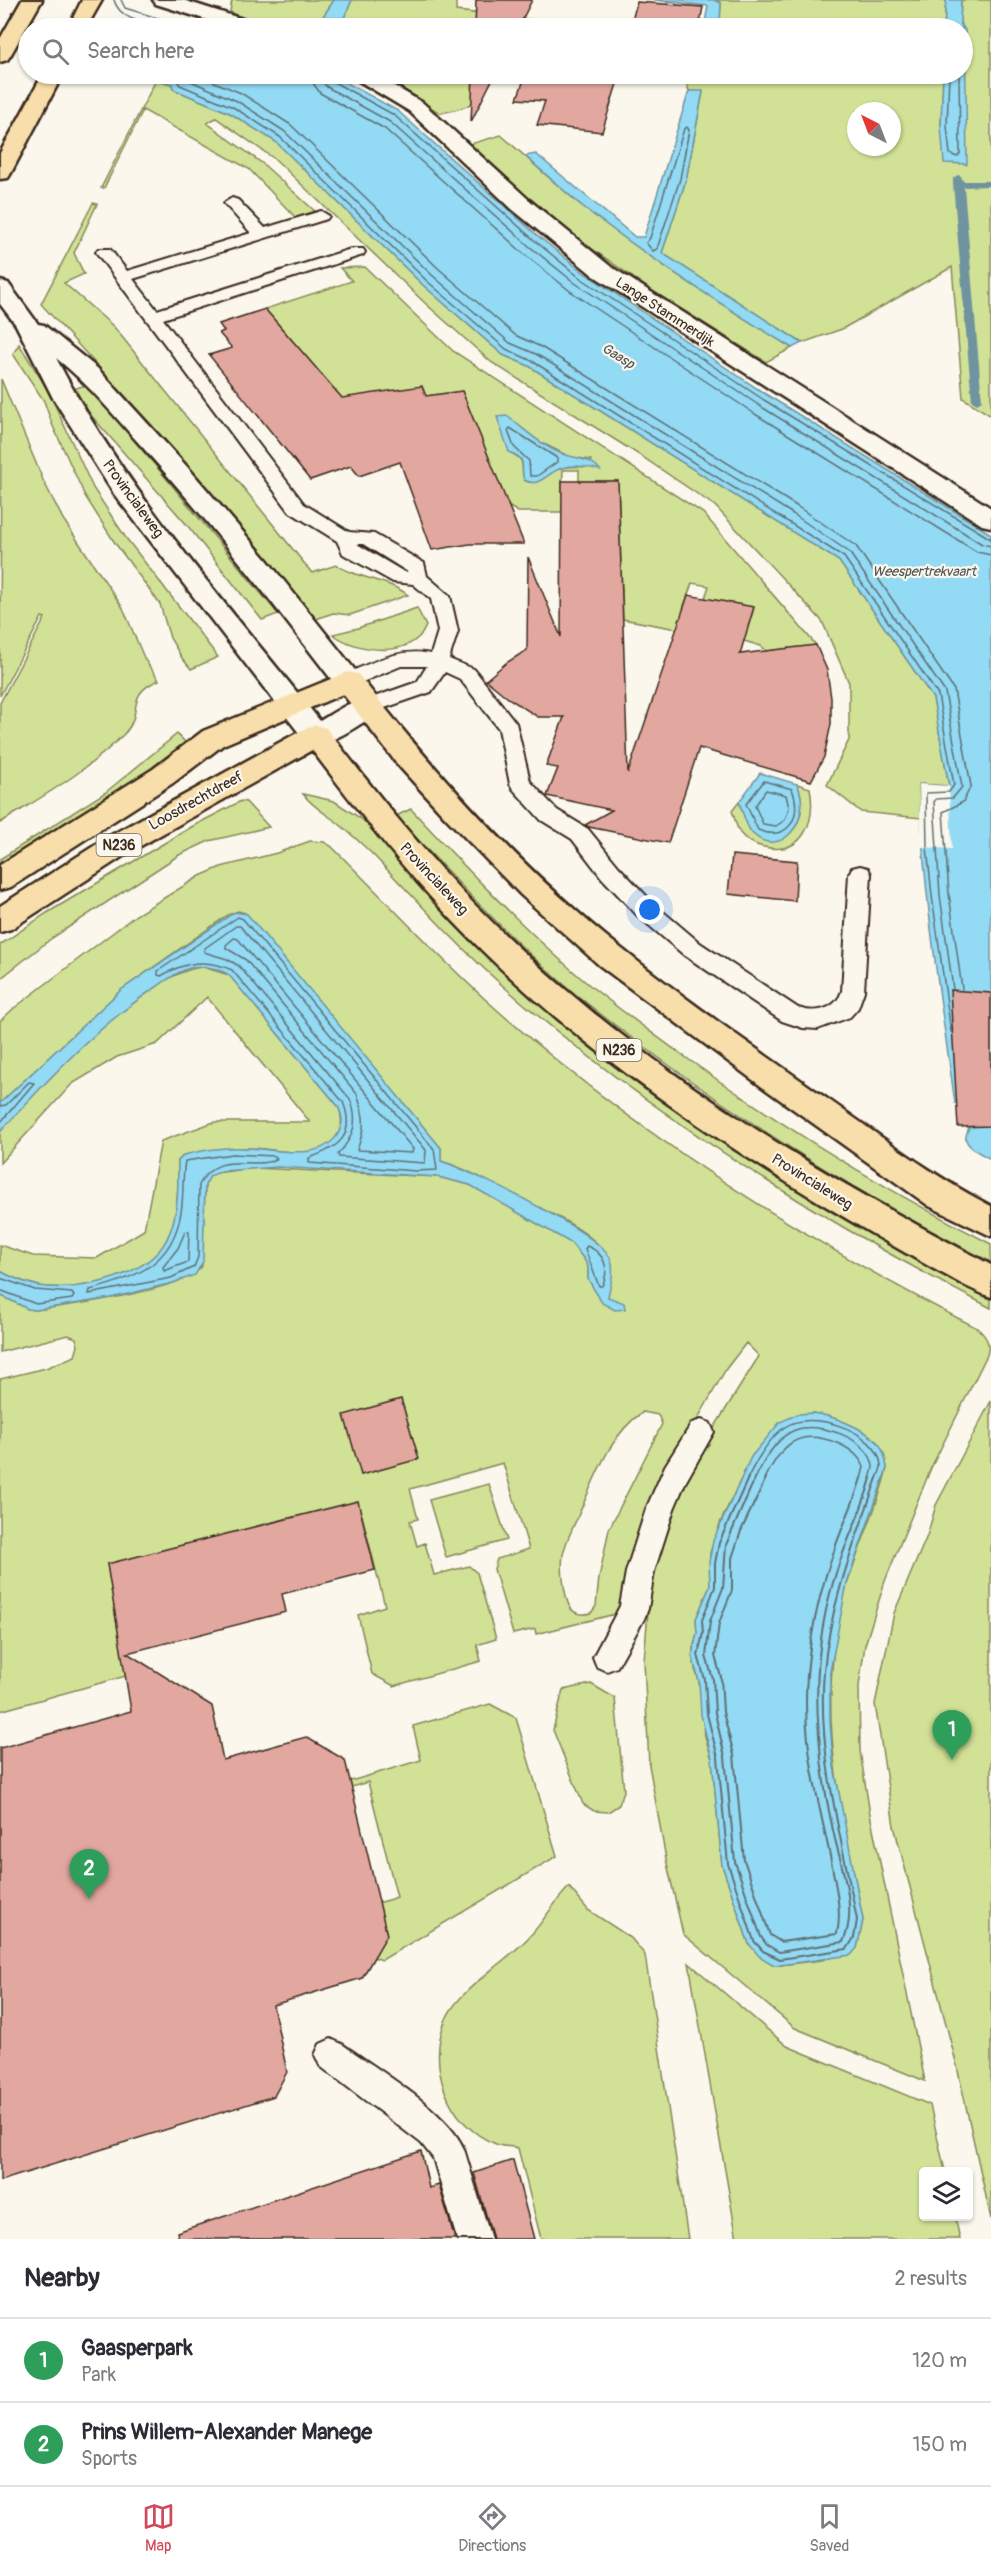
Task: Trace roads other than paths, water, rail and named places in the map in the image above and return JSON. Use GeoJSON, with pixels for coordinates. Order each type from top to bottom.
{"type":"FeatureCollection","features":[{"type":"Feature","properties":{"kind":"main road"},"geometry":{"type":"LineString","coordinates":[[22,18],[32,0]]}},
{"type":"Feature","properties":{"kind":"main road"},"geometry":{"type":"LineString","coordinates":[[82,18],[92,0]]}},
{"type":"Feature","properties":{"kind":"main road"},"geometry":{"type":"LineString","coordinates":[[0,56],[18,24]]}},
{"type":"Feature","properties":{"kind":"main road"},"geometry":{"type":"LineString","coordinates":[[0,173],[48,84]]}},
{"type":"Feature","properties":{"kind":"main road","name":"N236"},"geometry":{"type":"LineString","coordinates":[[0,879],[163,776],[213,738],[348,681]]}},
{"type":"Feature","properties":{"kind":"main road","name":"Provincialeweg"},"geometry":{"type":"LineString","coordinates":[[348,681],[408,758],[456,811],[532,887],[610,957],[767,1073],[941,1196],[991,1222]]}},
{"type":"Feature","properties":{"kind":"main road","name":"Provincialeweg"},"geometry":{"type":"LineString","coordinates":[[316,735],[383,823],[440,887],[518,965],[604,1038],[713,1118],[824,1191],[991,1282]]}},
{"type":"Feature","properties":{"kind":"main road","name":"Loosdrechtdreef"},"geometry":{"type":"LineString","coordinates":[[0,921],[118,845],[316,735]]}},
{"type":"Feature","properties":{"kind":"street"},"geometry":{"type":"LineString","coordinates":[[163,0],[220,18]]}},
{"type":"Feature","properties":{"kind":"street","name":"Lange Stammerdijk"},"geometry":{"type":"LineString","coordinates":[[379,84],[416,106],[520,204],[602,272],[991,519]]}},
{"type":"Feature","properties":{"kind":"street","name":"Provincialeweg"},"geometry":{"type":"LineString","coordinates":[[0,288],[27,324],[65,398],[127,494],[316,735]]}},
{"type":"Feature","properties":{"kind":"street","name":"Provincialeweg"},"geometry":{"type":"LineString","coordinates":[[27,324],[89,373],[182,475],[259,567],[348,681]]}},
{"type":"Feature","properties":{"kind":"street","name":"Loosdrechtdreef"},"geometry":{"type":"LineString","coordinates":[[316,735],[367,707]]}},
{"type":"Feature","properties":{"kind":"lane"},"geometry":{"type":"LineString","coordinates":[[232,203],[261,234]]}},
{"type":"Feature","properties":{"kind":"lane"},"geometry":{"type":"LineString","coordinates":[[124,277],[321,216]]}},
{"type":"Feature","properties":{"kind":"lane"},"geometry":{"type":"LineString","coordinates":[[104,252],[297,508],[345,538],[350,550],[400,579],[418,578],[440,596],[448,631],[434,674],[423,687],[367,707]]}},
{"type":"Feature","properties":{"kind":"lane"},"geometry":{"type":"LineString","coordinates":[[153,317],[357,252]]}},
{"type":"Feature","properties":{"kind":"lane"},"geometry":{"type":"LineString","coordinates":[[348,681],[398,660],[418,658],[438,662],[467,674],[509,728],[520,784],[549,815],[580,834],[610,872],[639,902],[692,949],[790,1015],[818,1020],[842,1011],[850,1002],[853,991],[860,874]]}},
{"type":"Feature","properties":{"kind":"lane"},"geometry":{"type":"LineString","coordinates":[[608,1657],[634,1609],[640,1572],[660,1509],[675,1475],[701,1432]]}},
{"type":"Feature","properties":{"kind":"lane"},"geometry":{"type":"LineString","coordinates":[[331,2055],[433,2131],[447,2149],[474,2239]]}},
{"type":"Feature","properties":{"kind":"water"},"geometry":{"type":"Polygon","coordinates":[[[334,0],[352,0],[344,18],[322,18],[334,0]]]}},
{"type":"Feature","properties":{"kind":"water"},"geometry":{"type":"Polygon","coordinates":[[[654,0],[714,0],[721,3],[720,18],[706,18],[708,6],[654,0]]]}},
{"type":"Feature","properties":{"kind":"water"},"geometry":{"type":"Polygon","coordinates":[[[946,0],[961,0],[960,18],[945,18],[946,0]]]}},
{"type":"Feature","properties":{"kind":"water","name":"Weespertrekvaart"},"geometry":{"type":"Polygon","coordinates":[[[172,84],[349,84],[398,111],[538,236],[583,272],[767,395],[991,534],[991,1159],[978,1152],[966,1141],[975,1106],[955,1103],[933,944],[924,864],[919,784],[949,786],[933,698],[839,561],[529,366],[503,355],[423,285],[276,142],[230,113],[173,89],[172,84]]]}},
{"type":"Feature","properties":{"kind":"water"},"geometry":{"type":"Polygon","coordinates":[[[943,84],[966,84],[967,164],[944,163],[941,126],[943,84]]]}},
{"type":"Feature","properties":{"kind":"water"},"geometry":{"type":"Polygon","coordinates":[[[689,91],[703,91],[686,180],[662,253],[802,343],[792,348],[715,300],[640,249],[582,206],[525,156],[536,154],[635,237],[644,237],[689,91]]]}},
{"type":"Feature","properties":{"kind":"water"},"geometry":{"type":"Polygon","coordinates":[[[507,416],[551,449],[586,460],[600,470],[572,466],[557,470],[539,481],[524,480],[522,461],[509,452],[497,417],[507,416]]]}},
{"type":"Feature","properties":{"kind":"water"},"geometry":{"type":"Polygon","coordinates":[[[760,773],[797,784],[801,798],[801,811],[797,823],[783,839],[773,842],[762,840],[752,833],[739,802],[760,773]]]}},
{"type":"Feature","properties":{"kind":"water"},"geometry":{"type":"Polygon","coordinates":[[[235,912],[247,914],[441,1148],[441,1161],[534,1204],[561,1219],[602,1248],[612,1265],[608,1297],[624,1303],[625,1309],[615,1310],[602,1303],[588,1279],[588,1266],[571,1243],[470,1185],[438,1177],[278,1167],[222,1171],[210,1176],[205,1185],[203,1262],[195,1275],[173,1283],[111,1298],[36,1310],[28,1309],[0,1295],[0,1271],[35,1285],[80,1286],[115,1278],[146,1262],[158,1252],[171,1230],[177,1200],[178,1161],[184,1155],[229,1148],[309,1151],[331,1142],[339,1132],[342,1119],[338,1106],[229,975],[215,969],[200,967],[186,969],[173,976],[136,1001],[94,1035],[0,1132],[0,1103],[121,990],[235,912]]]}},
{"type":"Feature","properties":{"kind":"water"},"geometry":{"type":"Polygon","coordinates":[[[812,1413],[847,1423],[871,1437],[881,1448],[887,1468],[847,1583],[830,1672],[833,1761],[863,1920],[857,1948],[851,1955],[774,1965],[759,1956],[749,1944],[722,1865],[712,1759],[701,1715],[699,1681],[692,1656],[697,1633],[696,1619],[710,1586],[709,1562],[713,1541],[751,1457],[780,1422],[798,1414],[812,1413]]]}},
{"type":"Feature","properties":{"kind":"waterway"},"geometry":{"type":"LineString","coordinates":[[958,178],[959,184]]}},
{"type":"Feature","properties":{"kind":"waterway"},"geometry":{"type":"LineString","coordinates":[[959,184],[989,183]]}},
{"type":"Feature","properties":{"kind":"waterway"},"geometry":{"type":"LineString","coordinates":[[959,184],[977,401]]}},
{"type":"Feature","properties":{"kind":"place","name":"Gaasperpark"},"geometry":{"type":"Point","coordinates":[952,1760]}},
{"type":"Feature","properties":{"kind":"place","name":"Prins Willem-Alexander Manege"},"geometry":{"type":"Point","coordinates":[89,1899]}},
{"type":"Feature","properties":{"kind":"water label","name":"Gaasp"},"geometry":{"type":"Point","coordinates":[618,356]}}]}
